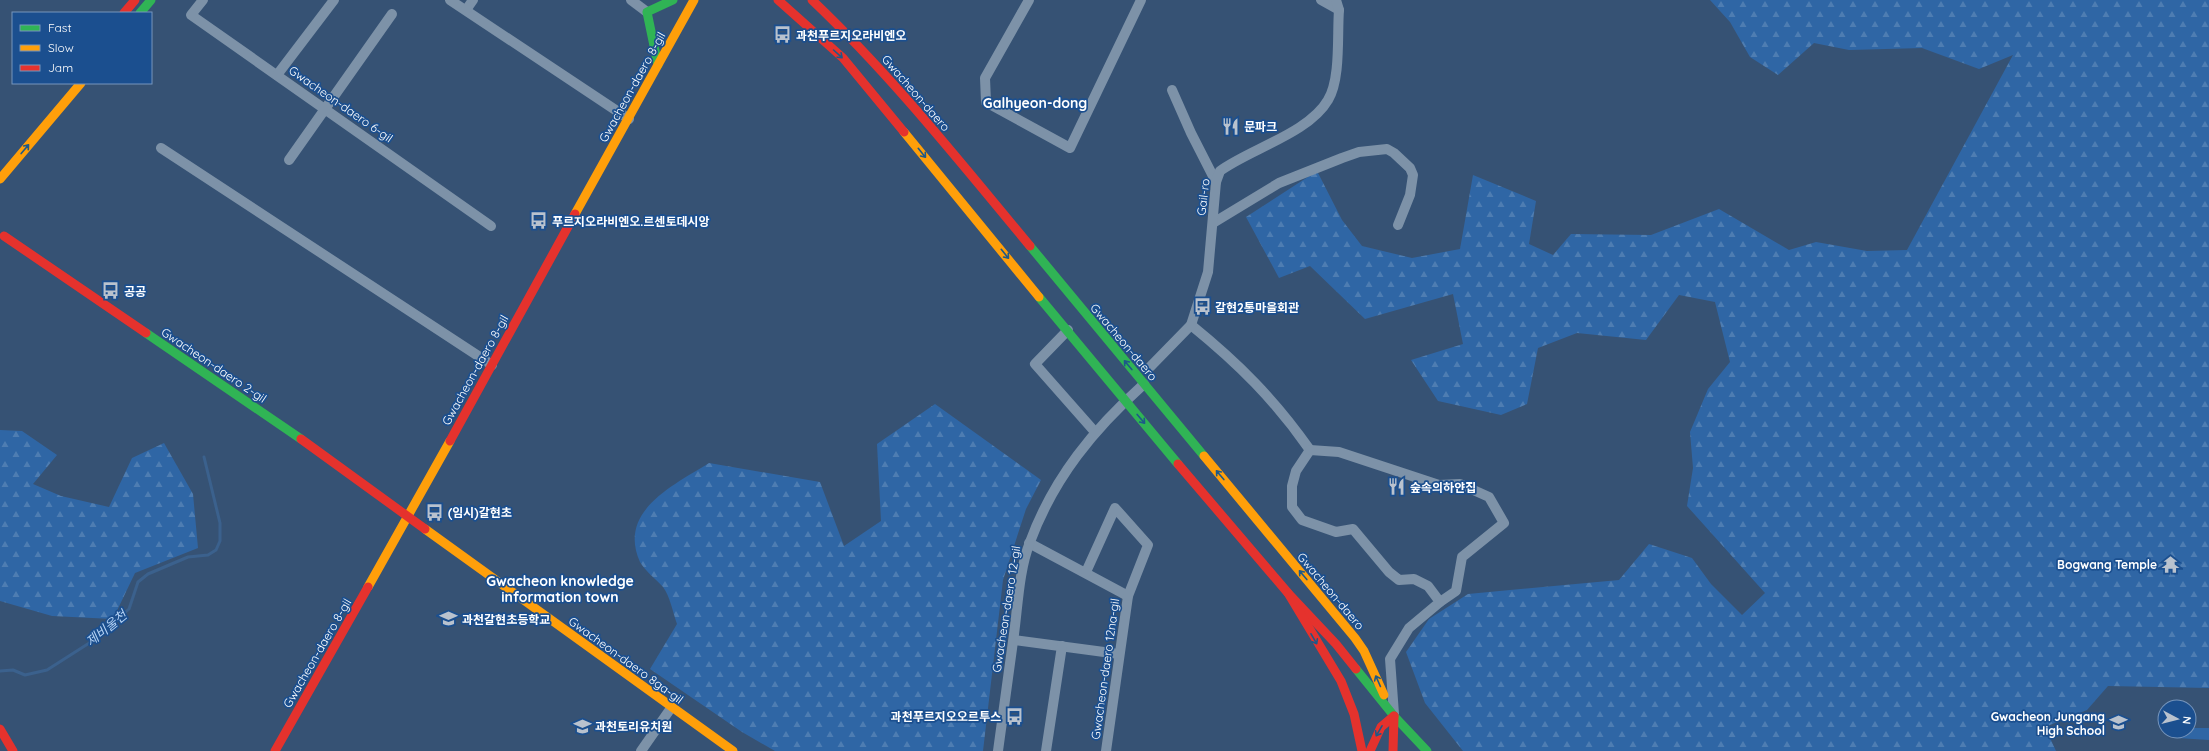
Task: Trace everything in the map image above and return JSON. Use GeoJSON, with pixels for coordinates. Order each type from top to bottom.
{"type":"FeatureCollection","features":[{"type":"Feature","properties":{"kind":"main road"},"geometry":{"type":"LineString","coordinates":[[125,12],[135,0]]}},
{"type":"Feature","properties":{"kind":"main road"},"geometry":{"type":"LineString","coordinates":[[141,12],[150,0]]}},
{"type":"Feature","properties":{"kind":"main road"},"geometry":{"type":"LineString","coordinates":[[658,65],[647,12],[672,0]]}},
{"type":"Feature","properties":{"kind":"main road","name":"Gwacheon-daero 8-gil"},"geometry":{"type":"LineString","coordinates":[[275,751],[408,516],[694,0]]}},
{"type":"Feature","properties":{"kind":"main road"},"geometry":{"type":"LineString","coordinates":[[778,0],[843,58],[1125,401],[1288,593],[1336,644],[1394,716],[1427,751]]}},
{"type":"Feature","properties":{"kind":"main road","name":"Gwacheon-daero"},"geometry":{"type":"LineString","coordinates":[[812,0],[852,39],[929,126],[1355,638],[1364,650],[1394,716]]}},
{"type":"Feature","properties":{"kind":"main road"},"geometry":{"type":"LineString","coordinates":[[0,179],[80,84]]}},
{"type":"Feature","properties":{"kind":"main road","name":"Gwacheon-daero 2-gil"},"geometry":{"type":"LineString","coordinates":[[4,236],[280,424],[408,516]]}},
{"type":"Feature","properties":{"kind":"main road","name":"Gwacheon-daero 8ga-gil"},"geometry":{"type":"LineString","coordinates":[[408,516],[671,708],[734,751]]}},
{"type":"Feature","properties":{"kind":"main road"},"geometry":{"type":"LineString","coordinates":[[1288,593],[1317,644],[1341,681],[1354,714],[1362,751]]}},
{"type":"Feature","properties":{"kind":"main road"},"geometry":{"type":"LineString","coordinates":[[1336,644],[1345,648],[1353,644],[1355,638]]}},
{"type":"Feature","properties":{"kind":"main road"},"geometry":{"type":"LineString","coordinates":[[1370,751],[1381,726],[1394,716]]}},
{"type":"Feature","properties":{"kind":"main road"},"geometry":{"type":"LineString","coordinates":[[1393,751],[1394,716]]}},
{"type":"Feature","properties":{"kind":"main road"},"geometry":{"type":"LineString","coordinates":[[0,729],[13,751]]}},
{"type":"Feature","properties":{"kind":"street","name":"Gwacheon-daero 6-gil"},"geometry":{"type":"LineString","coordinates":[[203,0],[191,14],[491,226]]}},
{"type":"Feature","properties":{"kind":"street"},"geometry":{"type":"LineString","coordinates":[[277,75],[334,0]]}},
{"type":"Feature","properties":{"kind":"street"},"geometry":{"type":"LineString","coordinates":[[450,0],[629,119]]}},
{"type":"Feature","properties":{"kind":"street"},"geometry":{"type":"LineString","coordinates":[[466,10],[473,0]]}},
{"type":"Feature","properties":{"kind":"street"},"geometry":{"type":"LineString","coordinates":[[631,0],[647,12]]}},
{"type":"Feature","properties":{"kind":"street"},"geometry":{"type":"LineString","coordinates":[[1029,0],[985,78],[986,102],[1070,148],[1142,0]]}},
{"type":"Feature","properties":{"kind":"street"},"geometry":{"type":"LineString","coordinates":[[1321,0],[1338,5]]}},
{"type":"Feature","properties":{"kind":"street","name":"Gail-ro"},"geometry":{"type":"LineString","coordinates":[[1150,367],[1190,325],[1208,272],[1216,182],[1220,172],[1225,167],[1302,124],[1318,112],[1329,99],[1335,76],[1338,5]]}},
{"type":"Feature","properties":{"kind":"street"},"geometry":{"type":"LineString","coordinates":[[289,160],[392,14]]}},
{"type":"Feature","properties":{"kind":"street"},"geometry":{"type":"LineString","coordinates":[[1172,90],[1191,133],[1216,182]]}},
{"type":"Feature","properties":{"kind":"street"},"geometry":{"type":"LineString","coordinates":[[161,148],[492,365]]}},
{"type":"Feature","properties":{"kind":"street"},"geometry":{"type":"LineString","coordinates":[[1213,223],[1279,183],[1353,154],[1387,149],[1394,153],[1410,168],[1413,175],[1410,195],[1398,225]]}},
{"type":"Feature","properties":{"kind":"street"},"geometry":{"type":"LineString","coordinates":[[1190,325],[1251,377],[1285,415],[1310,450]]}},
{"type":"Feature","properties":{"kind":"street"},"geometry":{"type":"LineString","coordinates":[[1068,330],[1035,364],[1095,432]]}},
{"type":"Feature","properties":{"kind":"street","name":"Gwacheon-daero 12-gil"},"geometry":{"type":"LineString","coordinates":[[998,751],[1014,640],[1020,585],[1029,543],[1049,498],[1079,452],[1104,421],[1144,384]]}},
{"type":"Feature","properties":{"kind":"street"},"geometry":{"type":"LineString","coordinates":[[1310,450],[1296,471],[1292,486],[1292,508],[1302,520],[1336,532],[1352,529],[1389,572],[1400,580],[1414,579],[1428,586],[1440,602]]}},
{"type":"Feature","properties":{"kind":"street"},"geometry":{"type":"LineString","coordinates":[[1310,450],[1340,452],[1439,485],[1460,484],[1489,497],[1504,523],[1462,557],[1456,591],[1408,628],[1390,659],[1394,716]]}},
{"type":"Feature","properties":{"kind":"street","name":"Gwacheon-daero 12na-gil"},"geometry":{"type":"LineString","coordinates":[[1086,572],[1115,508],[1148,545],[1128,596],[1106,751]]}},
{"type":"Feature","properties":{"kind":"street"},"geometry":{"type":"LineString","coordinates":[[1029,543],[1086,572],[1128,596]]}},
{"type":"Feature","properties":{"kind":"street"},"geometry":{"type":"LineString","coordinates":[[1014,640],[1119,654]]}},
{"type":"Feature","properties":{"kind":"street"},"geometry":{"type":"LineString","coordinates":[[1046,751],[1062,646]]}},
{"type":"Feature","properties":{"kind":"street"},"geometry":{"type":"LineString","coordinates":[[641,751],[671,708]]}},
{"type":"Feature","properties":{"kind":"green space"},"geometry":{"type":"Polygon","coordinates":[[[1710,0],[2209,0],[2209,688],[2108,686],[2087,710],[2045,727],[2056,751],[1463,751],[1425,703],[1406,652],[1429,619],[1468,594],[1619,580],[1649,544],[1692,558],[1711,584],[1742,615],[1765,593],[1687,506],[1693,468],[1690,432],[1708,389],[1730,362],[1715,302],[1679,295],[1646,340],[1577,333],[1538,348],[1527,404],[1501,415],[1438,401],[1411,360],[1463,344],[1453,294],[1365,319],[1310,266],[1279,278],[1246,217],[1317,171],[1342,220],[1362,246],[1412,258],[1460,249],[1473,175],[1536,201],[1529,244],[1553,255],[1571,234],[1651,235],[1719,209],[1789,250],[1816,242],[1867,251],[1907,250],[2013,55],[1979,69],[1922,48],[1849,50],[1814,43],[1778,75],[1750,57],[1730,22],[1710,0]]]}},
{"type":"Feature","properties":{"kind":"green space"},"geometry":{"type":"Polygon","coordinates":[[[935,404],[1041,480],[1026,509],[1003,580],[983,751],[775,751],[742,732],[650,669],[677,624],[663,587],[640,562],[635,544],[636,528],[642,514],[653,502],[680,481],[709,463],[820,482],[844,546],[881,521],[877,444],[935,404]]]}},
{"type":"Feature","properties":{"kind":"green space"},"geometry":{"type":"Polygon","coordinates":[[[0,430],[22,431],[57,455],[33,484],[61,496],[109,507],[132,458],[164,443],[193,494],[198,548],[135,573],[113,619],[52,616],[0,601],[0,430]]]}},
{"type":"Feature","properties":{"kind":"green space"},"geometry":{"type":"Polygon","coordinates":[[[2197,728],[2209,728],[2209,740],[2193,739],[2197,739],[2197,728]]]}},
{"type":"Feature","properties":{"kind":"waterway","name":"제비울천"},"geometry":{"type":"LineString","coordinates":[[0,671],[13,670],[25,675],[47,670],[94,640],[129,609],[138,582],[148,574],[188,557],[208,555],[216,550],[220,541],[220,523],[204,457]]}},
{"type":"Feature","properties":{"kind":"traffic: fast"},"geometry":{"type":"LineString","coordinates":[[141,12],[151,0]]}},
{"type":"Feature","properties":{"kind":"traffic: fast"},"geometry":{"type":"LineString","coordinates":[[658,65],[647,12],[673,0]]}},
{"type":"Feature","properties":{"kind":"traffic: fast"},"geometry":{"type":"LineString","coordinates":[[1030,246],[1204,456]]}},
{"type":"Feature","properties":{"kind":"traffic: fast"},"geometry":{"type":"LineString","coordinates":[[1039,297],[1178,464]]}},
{"type":"Feature","properties":{"kind":"traffic: fast"},"geometry":{"type":"LineString","coordinates":[[146,333],[301,439]]}},
{"type":"Feature","properties":{"kind":"traffic: fast"},"geometry":{"type":"LineString","coordinates":[[1356,669],[1394,716]]}},
{"type":"Feature","properties":{"kind":"traffic: fast"},"geometry":{"type":"LineString","coordinates":[[1394,716],[1427,751]]}},
{"type":"Feature","properties":{"kind":"traffic: slow"},"geometry":{"type":"LineString","coordinates":[[575,214],[694,0]]}},
{"type":"Feature","properties":{"kind":"traffic: slow"},"geometry":{"type":"LineString","coordinates":[[0,179],[80,84]]}},
{"type":"Feature","properties":{"kind":"traffic: slow"},"geometry":{"type":"LineString","coordinates":[[904,132],[1039,297]]}},
{"type":"Feature","properties":{"kind":"traffic: slow"},"geometry":{"type":"LineString","coordinates":[[368,587],[450,441]]}},
{"type":"Feature","properties":{"kind":"traffic: slow"},"geometry":{"type":"LineString","coordinates":[[1204,456],[1355,638],[1364,651],[1384,695]]}},
{"type":"Feature","properties":{"kind":"traffic: slow"},"geometry":{"type":"LineString","coordinates":[[425,529],[733,751]]}},
{"type":"Feature","properties":{"kind":"traffic: jam"},"geometry":{"type":"LineString","coordinates":[[125,12],[135,0]]}},
{"type":"Feature","properties":{"kind":"traffic: jam"},"geometry":{"type":"LineString","coordinates":[[778,0],[843,58],[904,132]]}},
{"type":"Feature","properties":{"kind":"traffic: jam"},"geometry":{"type":"LineString","coordinates":[[812,0],[898,89],[1030,246]]}},
{"type":"Feature","properties":{"kind":"traffic: jam"},"geometry":{"type":"LineString","coordinates":[[450,441],[575,214]]}},
{"type":"Feature","properties":{"kind":"traffic: jam"},"geometry":{"type":"LineString","coordinates":[[4,236],[146,333]]}},
{"type":"Feature","properties":{"kind":"traffic: jam"},"geometry":{"type":"LineString","coordinates":[[301,439],[425,529]]}},
{"type":"Feature","properties":{"kind":"traffic: jam"},"geometry":{"type":"LineString","coordinates":[[1178,464],[1288,593],[1336,644],[1356,669]]}},
{"type":"Feature","properties":{"kind":"traffic: jam"},"geometry":{"type":"LineString","coordinates":[[275,751],[368,587]]}},
{"type":"Feature","properties":{"kind":"traffic: jam"},"geometry":{"type":"LineString","coordinates":[[1288,593],[1341,681],[1354,714],[1362,751]]}},
{"type":"Feature","properties":{"kind":"traffic: jam"},"geometry":{"type":"LineString","coordinates":[[1370,751],[1381,727],[1394,716]]}},
{"type":"Feature","properties":{"kind":"traffic: jam"},"geometry":{"type":"LineString","coordinates":[[1393,751],[1394,716]]}},
{"type":"Feature","properties":{"kind":"traffic: jam"},"geometry":{"type":"LineString","coordinates":[[0,729],[13,751]]}},
{"type":"Feature","properties":{"kind":"place","name":"과천푸르지오라비엔오"},"geometry":{"type":"Point","coordinates":[783,35]}},
{"type":"Feature","properties":{"kind":"place","name":"문파크"},"geometry":{"type":"Point","coordinates":[1231,126]}},
{"type":"Feature","properties":{"kind":"place","name":"푸르지오라비엔오.르센토데시앙"},"geometry":{"type":"Point","coordinates":[539,221]}},
{"type":"Feature","properties":{"kind":"place","name":"공공"},"geometry":{"type":"Point","coordinates":[111,291]}},
{"type":"Feature","properties":{"kind":"place","name":"갈현2통마을회관"},"geometry":{"type":"Point","coordinates":[1202,307]}},
{"type":"Feature","properties":{"kind":"place","name":"숲속의하얀집"},"geometry":{"type":"Point","coordinates":[1397,487]}},
{"type":"Feature","properties":{"kind":"place","name":"(임시)갈현초"},"geometry":{"type":"Point","coordinates":[435,512]}},
{"type":"Feature","properties":{"kind":"place","name":"Bogwang Temple"},"geometry":{"type":"Point","coordinates":[2170,564]}},
{"type":"Feature","properties":{"kind":"place","name":"과천갈현초등학교"},"geometry":{"type":"Point","coordinates":[449,619]}},
{"type":"Feature","properties":{"kind":"place","name":"과천푸르지오오르투스"},"geometry":{"type":"Point","coordinates":[1014,716]}},
{"type":"Feature","properties":{"kind":"place","name":"Gwacheon Jungang High School"},"geometry":{"type":"Point","coordinates":[2118,723]}},
{"type":"Feature","properties":{"kind":"place","name":"과천토리유치원"},"geometry":{"type":"Point","coordinates":[582,726]}},
{"type":"Feature","properties":{"kind":"district","name":"Galhyeon-dong"},"geometry":{"type":"Point","coordinates":[1035,103]}},
{"type":"Feature","properties":{"kind":"district","name":"Gwacheon knowledge information town"},"geometry":{"type":"Point","coordinates":[560,590]}}]}
